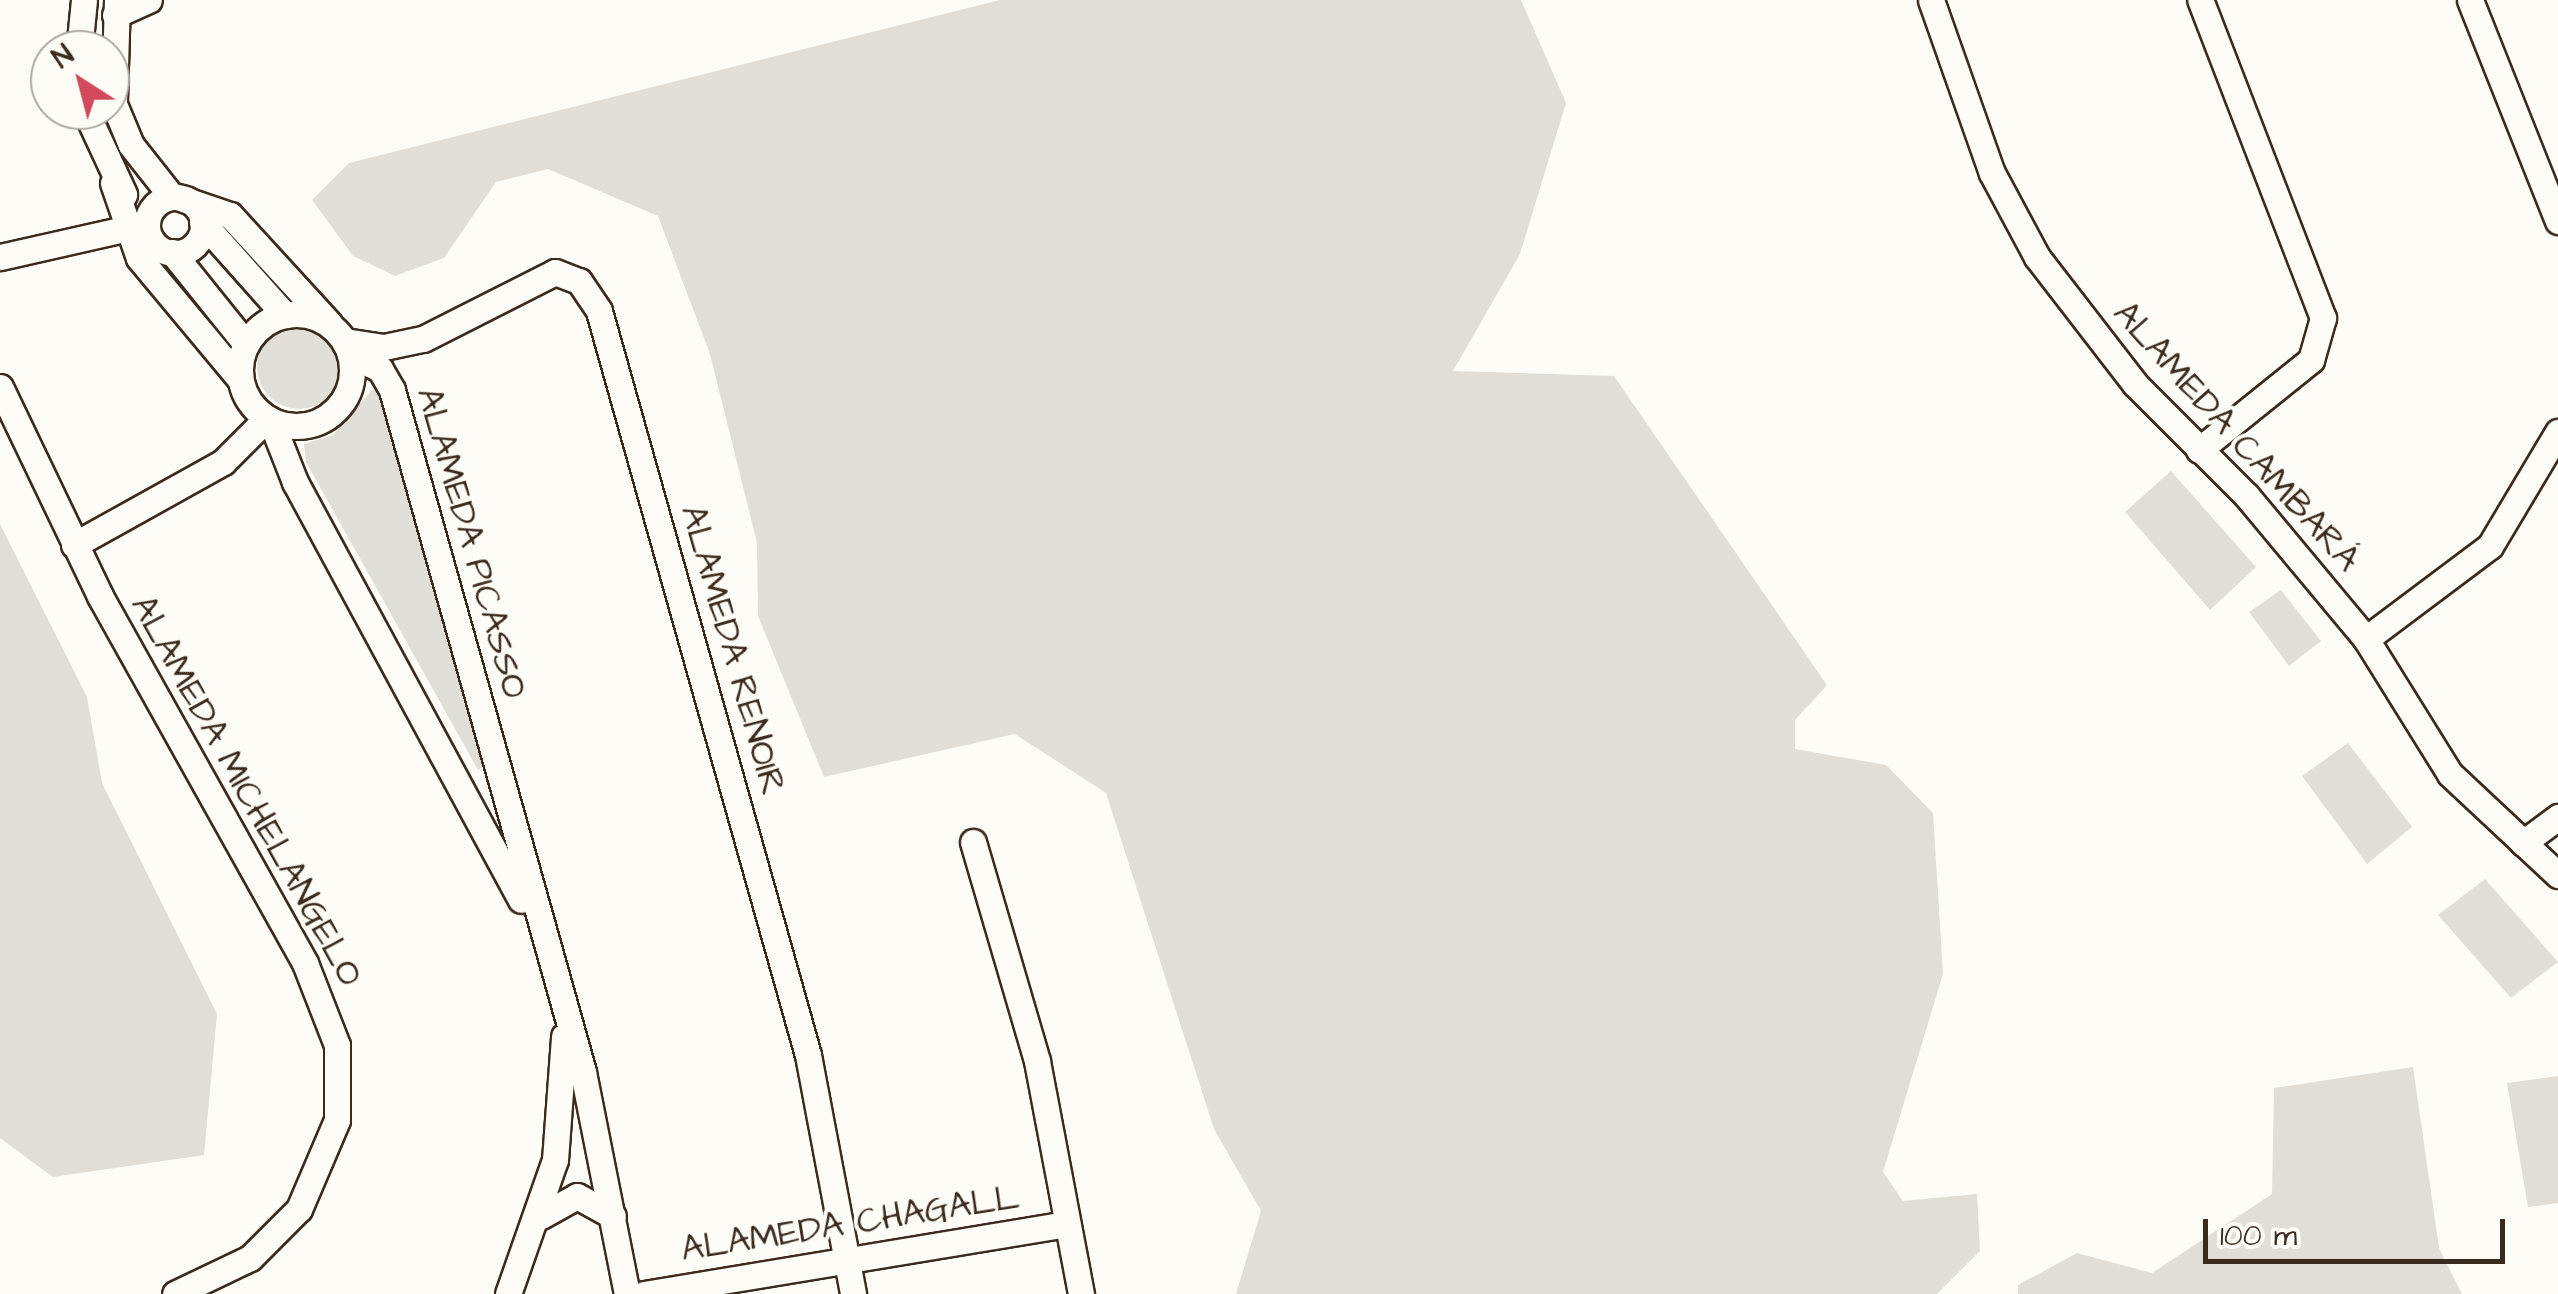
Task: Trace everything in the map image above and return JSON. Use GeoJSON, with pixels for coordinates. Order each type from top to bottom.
{"type":"FeatureCollection","features":[{"type":"Feature","properties":{"kind":"street"},"geometry":{"type":"LineString","coordinates":[[81,30],[84,0]]}},
{"type":"Feature","properties":{"kind":"street"},"geometry":{"type":"LineString","coordinates":[[149,0],[116,8],[114,104],[131,145],[174,197],[202,222],[285,314],[246,344],[239,378]]}},
{"type":"Feature","properties":{"kind":"street","name":"ALAMEDA CAMBARÁ"},"geometry":{"type":"LineString","coordinates":[[1931,0],[2010,211],[2135,384],[2200,450],[2366,639],[2428,748],[2558,876]]}},
{"type":"Feature","properties":{"kind":"street"},"geometry":{"type":"LineString","coordinates":[[2200,0],[2323,318],[2311,360],[2200,450]]}},
{"type":"Feature","properties":{"kind":"street"},"geometry":{"type":"LineString","coordinates":[[2470,0],[2558,221]]}},
{"type":"Feature","properties":{"kind":"street","name":"ALAMEDA PICASSO"},"geometry":{"type":"LineString","coordinates":[[93,130],[113,183],[140,225],[154,281],[239,378],[269,419],[295,482],[462,784],[550,964]]}},
{"type":"Feature","properties":{"kind":"street"},"geometry":{"type":"LineString","coordinates":[[0,257],[140,225],[174,197]]}},
{"type":"Feature","properties":{"kind":"street","name":"ALAMEDA PICASSO"},"geometry":{"type":"LineString","coordinates":[[174,197],[230,215],[342,340],[380,369],[392,390],[564,1016],[613,1216],[627,1294]]}},
{"type":"Feature","properties":{"kind":"street"},"geometry":{"type":"LineString","coordinates":[[172,252],[194,244],[202,222]]}},
{"type":"Feature","properties":{"kind":"street"},"geometry":{"type":"LineString","coordinates":[[140,225],[156,246],[172,252],[246,344]]}},
{"type":"Feature","properties":{"kind":"street","name":"ALAMEDA RENOIR"},"geometry":{"type":"LineString","coordinates":[[342,340],[384,347],[423,339],[555,272],[578,280],[599,312],[785,969],[850,1260],[853,1294]]}},
{"type":"Feature","properties":{"kind":"street","name":"ALAMEDA PICASSO"},"geometry":{"type":"LineString","coordinates":[[285,314],[342,340]]}},
{"type":"Feature","properties":{"kind":"street"},"geometry":{"type":"LineString","coordinates":[[74,545],[223,462],[269,419],[326,418],[348,392],[342,340]]}},
{"type":"Feature","properties":{"kind":"street","name":"ALAMEDA MICHELANGELO"},"geometry":{"type":"LineString","coordinates":[[0,387],[74,545],[305,963],[337,1044],[337,1120],[299,1208],[250,1258],[175,1294]]}},
{"type":"Feature","properties":{"kind":"street"},"geometry":{"type":"LineString","coordinates":[[2366,639],[2490,546],[2558,432]]}},
{"type":"Feature","properties":{"kind":"street"},"geometry":{"type":"LineString","coordinates":[[462,784],[481,786],[499,771]]}},
{"type":"Feature","properties":{"kind":"street"},"geometry":{"type":"LineString","coordinates":[[2523,843],[2558,818]]}},
{"type":"Feature","properties":{"kind":"street"},"geometry":{"type":"LineString","coordinates":[[973,842],[1037,1061],[1081,1294]]}},
{"type":"Feature","properties":{"kind":"street","name":"ALAMEDA PICASSO"},"geometry":{"type":"LineString","coordinates":[[508,1294],[541,1216],[561,1109],[564,1016]]}},
{"type":"Feature","properties":{"kind":"street"},"geometry":{"type":"LineString","coordinates":[[541,1216],[577,1196],[613,1216]]}},
{"type":"Feature","properties":{"kind":"street","name":"ALAMEDA CHAGALL"},"geometry":{"type":"LineString","coordinates":[[644,1294],[1067,1224]]}},
{"type":"Feature","properties":{"kind":"shaded area"},"geometry":{"type":"Polygon","coordinates":[[[1000,0],[1521,0],[1566,103],[1520,254],[1453,371],[1614,376],[1827,685],[1795,720],[1795,749],[1886,765],[1933,813],[1943,974],[1883,1172],[1903,1201],[1977,1194],[1980,1251],[1937,1294],[1236,1294],[1261,1211],[1214,1129],[1106,793],[1015,734],[824,777],[758,616],[757,543],[710,354],[658,216],[548,169],[496,182],[444,258],[395,276],[353,256],[312,200],[349,163],[1000,0]]]}},
{"type":"Feature","properties":{"kind":"shaded area"},"geometry":{"type":"Polygon","coordinates":[[[291,325],[307,325],[323,332],[334,343],[341,367],[338,383],[329,397],[307,409],[291,409],[275,402],[264,391],[257,375],[257,359],[264,343],[275,332],[291,325]]]}},
{"type":"Feature","properties":{"kind":"shaded area"},"geometry":{"type":"Polygon","coordinates":[[[373,389],[383,397],[487,765],[478,770],[306,462],[304,444],[333,435],[373,389]]]}},
{"type":"Feature","properties":{"kind":"shaded area"},"geometry":{"type":"Polygon","coordinates":[[[2171,471],[2256,567],[2210,610],[2125,512],[2171,471]]]}},
{"type":"Feature","properties":{"kind":"shaded area"},"geometry":{"type":"Polygon","coordinates":[[[0,524],[87,697],[102,783],[217,1014],[204,1155],[53,1177],[0,1138],[0,524]]]}},
{"type":"Feature","properties":{"kind":"shaded area"},"geometry":{"type":"Polygon","coordinates":[[[2281,590],[2321,641],[2289,666],[2249,612],[2281,590]]]}},
{"type":"Feature","properties":{"kind":"shaded area"},"geometry":{"type":"Polygon","coordinates":[[[2348,743],[2412,827],[2367,864],[2302,776],[2348,743]]]}},
{"type":"Feature","properties":{"kind":"shaded area"},"geometry":{"type":"Polygon","coordinates":[[[2485,879],[2558,962],[2511,998],[2438,915],[2485,879]]]}},
{"type":"Feature","properties":{"kind":"shaded area"},"geometry":{"type":"Polygon","coordinates":[[[2413,1067],[2439,1248],[2462,1294],[2018,1294],[2018,1285],[2077,1253],[2152,1273],[2272,1194],[2274,1088],[2413,1067]]]}},
{"type":"Feature","properties":{"kind":"shaded area"},"geometry":{"type":"Polygon","coordinates":[[[2558,1076],[2558,1203],[2528,1207],[2507,1083],[2558,1076]]]}}]}
